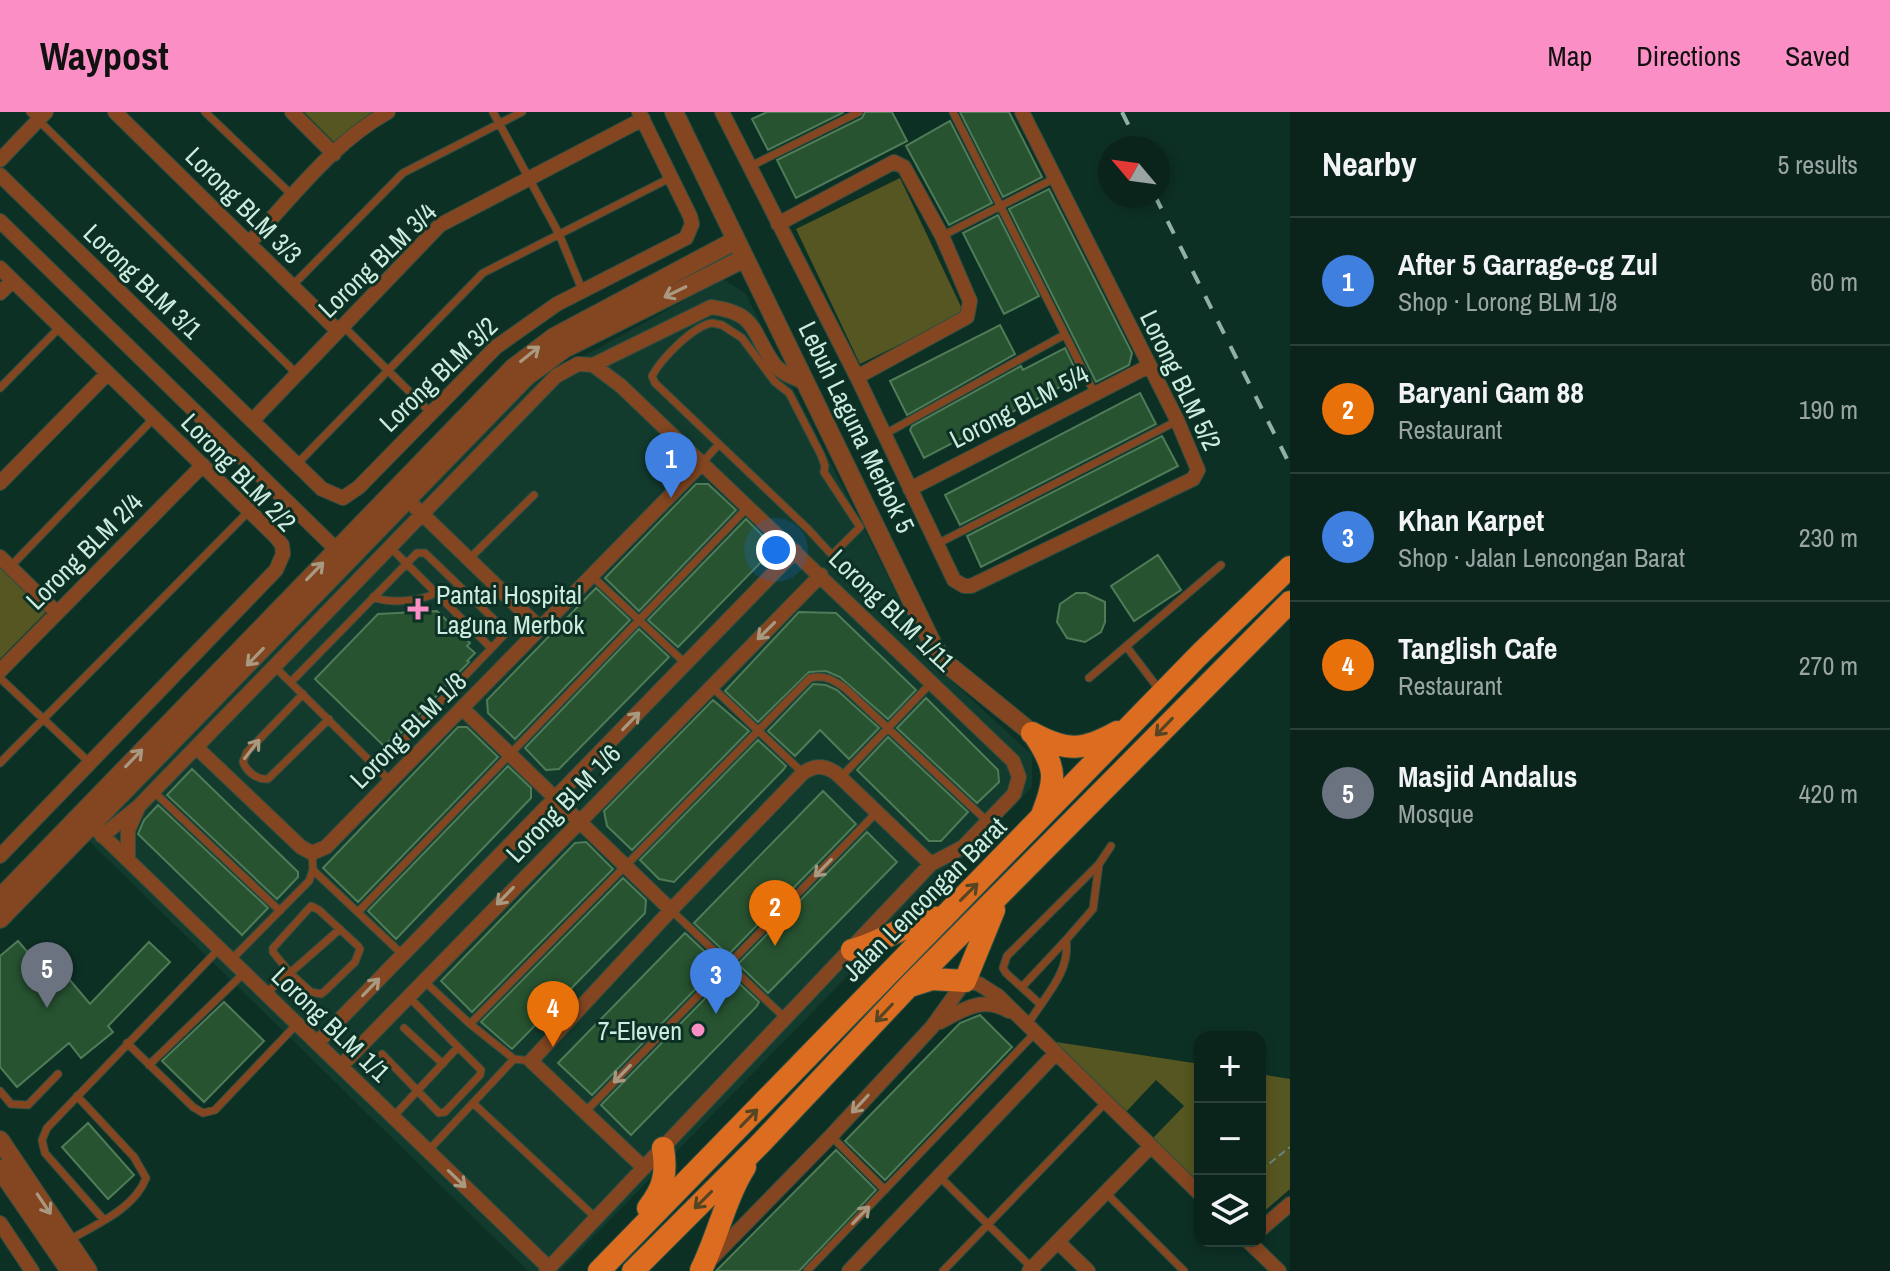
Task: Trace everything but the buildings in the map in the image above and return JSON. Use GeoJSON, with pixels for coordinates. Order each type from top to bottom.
{"type":"FeatureCollection","features":[{"type":"Feature","properties":{"kind":"highway","name":"Jalan Lencongan Barat"},"geometry":{"type":"LineString","coordinates":[[599,1271],[1199,655],[1290,567]]}},
{"type":"Feature","properties":{"kind":"highway","name":"Jalan Lencongan Barat"},"geometry":{"type":"LineString","coordinates":[[633,1271],[761,1143],[909,986],[1290,602]]}},
{"type":"Feature","properties":{"kind":"highway"},"geometry":{"type":"LineString","coordinates":[[1032,733],[1053,744],[1082,747],[1096,744],[1135,722]]}},
{"type":"Feature","properties":{"kind":"highway"},"geometry":{"type":"LineString","coordinates":[[1032,733],[1048,756],[1054,777],[1038,823]]}},
{"type":"Feature","properties":{"kind":"highway"},"geometry":{"type":"LineString","coordinates":[[909,986],[932,979],[965,981],[991,915],[1009,885]]}},
{"type":"Feature","properties":{"kind":"highway"},"geometry":{"type":"LineString","coordinates":[[852,950],[876,943],[929,919],[943,918]]}},
{"type":"Feature","properties":{"kind":"highway"},"geometry":{"type":"LineString","coordinates":[[701,1271],[737,1181],[761,1143]]}},
{"type":"Feature","properties":{"kind":"highway"},"geometry":{"type":"LineString","coordinates":[[636,1234],[642,1217],[661,1191],[666,1167],[663,1148]]}},
{"type":"Feature","properties":{"kind":"street"},"geometry":{"type":"LineString","coordinates":[[292,112],[334,154]]}},
{"type":"Feature","properties":{"kind":"street"},"geometry":{"type":"LineString","coordinates":[[249,243],[334,154],[367,124],[388,112]]}},
{"type":"Feature","properties":{"kind":"street","name":"Lebuh Laguna Merbok 5"},"geometry":{"type":"LineString","coordinates":[[674,112],[940,656],[1032,733]]}},
{"type":"Feature","properties":{"kind":"street","name":"Lebuh Laguna Merbok 5"},"geometry":{"type":"LineString","coordinates":[[722,112],[959,583]]}},
{"type":"Feature","properties":{"kind":"street","name":"Lorong BLM 5/2"},"geometry":{"type":"LineString","coordinates":[[959,583],[971,586],[980,583],[1193,479],[1198,465],[1022,112]]}},
{"type":"Feature","properties":{"kind":"street","name":"Lorong BLM 3/3"},"geometry":{"type":"LineString","coordinates":[[121,114],[292,286],[341,328]]}},
{"type":"Feature","properties":{"kind":"street"},"geometry":{"type":"LineString","coordinates":[[0,160],[38,115]]}},
{"type":"Feature","properties":{"kind":"street","name":"Lorong BLM 3/4"},"geometry":{"type":"LineString","coordinates":[[252,421],[440,225],[641,115]]}},
{"type":"Feature","properties":{"kind":"street","name":"Lorong BLM 3/2"},"geometry":{"type":"LineString","coordinates":[[252,421],[330,494],[343,498],[348,496],[496,347],[543,313],[686,238],[692,224],[641,115]]}},
{"type":"Feature","properties":{"kind":"street"},"geometry":{"type":"LineString","coordinates":[[778,224],[894,162],[904,167],[942,236],[970,301],[967,317],[857,377]]}},
{"type":"Feature","properties":{"kind":"street","name":"Lorong BLM 3/1"},"geometry":{"type":"LineString","coordinates":[[0,175],[252,421]]}},
{"type":"Feature","properties":{"kind":"street"},"geometry":{"type":"LineString","coordinates":[[0,221],[342,555]]}},
{"type":"Feature","properties":{"kind":"street"},"geometry":{"type":"LineString","coordinates":[[402,495],[513,368],[534,350],[569,328],[736,240]]}},
{"type":"Feature","properties":{"kind":"street"},"geometry":{"type":"LineString","coordinates":[[0,919],[342,555],[544,363],[631,314],[745,258]]}},
{"type":"Feature","properties":{"kind":"street","name":"Lorong BLM 2/2"},"geometry":{"type":"LineString","coordinates":[[0,268],[249,511],[282,545],[283,554],[276,570],[0,856]]}},
{"type":"Feature","properties":{"kind":"street"},"geometry":{"type":"LineString","coordinates":[[0,293],[12,281]]}},
{"type":"Feature","properties":{"kind":"street"},"geometry":{"type":"LineString","coordinates":[[128,860],[128,830],[138,807],[421,513],[550,382],[572,366],[593,365],[711,307],[743,315],[774,364],[807,384]]}},
{"type":"Feature","properties":{"kind":"street"},"geometry":{"type":"LineString","coordinates":[[621,386],[619,361],[626,348]]}},
{"type":"Feature","properties":{"kind":"street","name":"Lorong BLM 1/11"},"geometry":{"type":"LineString","coordinates":[[547,1269],[931,864],[963,847],[1018,787],[1017,767],[1013,761],[621,386],[593,365]]}},
{"type":"Feature","properties":{"kind":"street","name":"Lorong BLM 5/4"},"geometry":{"type":"LineString","coordinates":[[910,489],[1149,366]]}},
{"type":"Feature","properties":{"kind":"street"},"geometry":{"type":"LineString","coordinates":[[0,483],[108,373]]}},
{"type":"Feature","properties":{"kind":"street","name":"Lorong BLM 1/8"},"geometry":{"type":"LineString","coordinates":[[312,853],[326,847],[391,782],[702,463]]}},
{"type":"Feature","properties":{"kind":"street","name":"Lorong BLM 2/4"},"geometry":{"type":"LineString","coordinates":[[0,671],[203,465]]}},
{"type":"Feature","properties":{"kind":"street"},"geometry":{"type":"LineString","coordinates":[[402,495],[541,629]]}},
{"type":"Feature","properties":{"kind":"street","name":"Lorong BLM 1/6"},"geometry":{"type":"LineString","coordinates":[[317,1043],[795,551]]}},
{"type":"Feature","properties":{"kind":"street"},"geometry":{"type":"LineString","coordinates":[[5,562],[57,613]]}},
{"type":"Feature","properties":{"kind":"street","name":"Lorong BLM 1/6"},"geometry":{"type":"LineString","coordinates":[[341,1066],[821,575]]}},
{"type":"Feature","properties":{"kind":"street"},"geometry":{"type":"LineString","coordinates":[[463,709],[671,910]]}},
{"type":"Feature","properties":{"kind":"street"},"geometry":{"type":"LineString","coordinates":[[196,747],[301,847],[312,853]]}},
{"type":"Feature","properties":{"kind":"street"},"geometry":{"type":"LineString","coordinates":[[644,1168],[531,1061],[671,910],[803,773],[816,766],[824,767],[840,778],[931,864]]}},
{"type":"Feature","properties":{"kind":"street"},"geometry":{"type":"LineString","coordinates":[[0,898],[91,825],[138,807]]}},
{"type":"Feature","properties":{"kind":"street","name":"Lorong BLM 1/1"},"geometry":{"type":"LineString","coordinates":[[91,825],[547,1269]]}},
{"type":"Feature","properties":{"kind":"street"},"geometry":{"type":"LineString","coordinates":[[701,1271],[932,1027],[965,981],[979,984],[998,996],[1194,1188]]}},
{"type":"Feature","properties":{"kind":"street"},"geometry":{"type":"LineString","coordinates":[[932,1027],[967,1007],[984,1003],[998,1005],[1029,1025]]}},
{"type":"Feature","properties":{"kind":"street"},"geometry":{"type":"LineString","coordinates":[[849,1271],[1056,1053]]}},
{"type":"Feature","properties":{"kind":"street"},"geometry":{"type":"LineString","coordinates":[[0,1140],[88,1271]]}},
{"type":"Feature","properties":{"kind":"street"},"geometry":{"type":"LineString","coordinates":[[1030,1270],[1151,1146]]}},
{"type":"Feature","properties":{"kind":"street"},"geometry":{"type":"LineString","coordinates":[[0,1169],[70,1271]]}},
{"type":"Feature","properties":{"kind":"street"},"geometry":{"type":"LineString","coordinates":[[1266,1225],[1290,1204]]}},
{"type":"Feature","properties":{"kind":"street"},"geometry":{"type":"LineString","coordinates":[[0,1223],[32,1271]]}},
{"type":"Feature","properties":{"kind":"street"},"geometry":{"type":"LineString","coordinates":[[1058,1242],[1088,1271]]}},
{"type":"Feature","properties":{"kind":"street"},"geometry":{"type":"LineString","coordinates":[[1254,1247],[1279,1271]]}},
{"type":"Feature","properties":{"kind":"lane"},"geometry":{"type":"LineString","coordinates":[[205,112],[293,196]]}},
{"type":"Feature","properties":{"kind":"lane"},"geometry":{"type":"LineString","coordinates":[[493,112],[559,234],[583,292]]}},
{"type":"Feature","properties":{"kind":"lane"},"geometry":{"type":"LineString","coordinates":[[292,286],[403,173],[522,112]]}},
{"type":"Feature","properties":{"kind":"lane"},"geometry":{"type":"LineString","coordinates":[[749,167],[859,112]]}},
{"type":"Feature","properties":{"kind":"lane"},"geometry":{"type":"LineString","coordinates":[[953,112],[1095,394]]}},
{"type":"Feature","properties":{"kind":"lane"},"geometry":{"type":"LineString","coordinates":[[38,115],[297,374]]}},
{"type":"Feature","properties":{"kind":"lane"},"geometry":{"type":"LineString","coordinates":[[297,464],[483,273],[672,177]]}},
{"type":"Feature","properties":{"kind":"lane"},"geometry":{"type":"LineString","coordinates":[[942,236],[1055,178]]}},
{"type":"Feature","properties":{"kind":"lane"},"geometry":{"type":"LineString","coordinates":[[712,323],[722,325],[742,338],[775,382],[789,393],[821,455],[824,472],[860,527],[832,555],[719,444],[655,383],[652,376],[695,329],[712,323]]}},
{"type":"Feature","properties":{"kind":"lane"},"geometry":{"type":"LineString","coordinates":[[0,388],[60,327]]}},
{"type":"Feature","properties":{"kind":"lane"},"geometry":{"type":"LineString","coordinates":[[341,328],[430,412]]}},
{"type":"Feature","properties":{"kind":"lane"},"geometry":{"type":"LineString","coordinates":[[885,434],[1064,335]]}},
{"type":"Feature","properties":{"kind":"lane"},"geometry":{"type":"LineString","coordinates":[[5,562],[154,418]]}},
{"type":"Feature","properties":{"kind":"lane"},"geometry":{"type":"LineString","coordinates":[[937,544],[1177,420]]}},
{"type":"Feature","properties":{"kind":"lane"},"geometry":{"type":"LineString","coordinates":[[702,463],[719,444]]}},
{"type":"Feature","properties":{"kind":"lane"},"geometry":{"type":"LineString","coordinates":[[469,559],[534,495]]}},
{"type":"Feature","properties":{"kind":"lane"},"geometry":{"type":"LineString","coordinates":[[358,912],[748,507]]}},
{"type":"Feature","properties":{"kind":"lane"},"geometry":{"type":"LineString","coordinates":[[0,763],[249,511]]}},
{"type":"Feature","properties":{"kind":"lane"},"geometry":{"type":"LineString","coordinates":[[389,546],[491,648]]}},
{"type":"Feature","properties":{"kind":"lane"},"geometry":{"type":"LineString","coordinates":[[291,682],[417,553],[425,553],[503,628],[504,635],[377,768]]}},
{"type":"Feature","properties":{"kind":"lane"},"geometry":{"type":"LineString","coordinates":[[1089,678],[1221,565]]}},
{"type":"Feature","properties":{"kind":"lane"},"geometry":{"type":"LineString","coordinates":[[592,576],[686,664]]}},
{"type":"Feature","properties":{"kind":"lane"},"geometry":{"type":"LineString","coordinates":[[373,597],[380,600],[424,599],[436,593]]}},
{"type":"Feature","properties":{"kind":"lane"},"geometry":{"type":"LineString","coordinates":[[1126,646],[1162,694]]}},
{"type":"Feature","properties":{"kind":"lane"},"geometry":{"type":"LineString","coordinates":[[274,666],[391,782]]}},
{"type":"Feature","properties":{"kind":"lane"},"geometry":{"type":"LineString","coordinates":[[470,1024],[810,678],[822,675],[845,688],[988,822]]}},
{"type":"Feature","properties":{"kind":"lane"},"geometry":{"type":"LineString","coordinates":[[0,678],[90,763]]}},
{"type":"Feature","properties":{"kind":"lane"},"geometry":{"type":"LineString","coordinates":[[840,778],[932,682]]}},
{"type":"Feature","properties":{"kind":"lane"},"geometry":{"type":"LineString","coordinates":[[711,686],[803,773]]}},
{"type":"Feature","properties":{"kind":"lane"},"geometry":{"type":"LineString","coordinates":[[303,694],[247,752],[243,762],[249,772],[258,778],[268,779],[329,719]]}},
{"type":"Feature","properties":{"kind":"lane"},"geometry":{"type":"LineString","coordinates":[[153,791],[280,911]]}},
{"type":"Feature","properties":{"kind":"lane"},"geometry":{"type":"LineString","coordinates":[[585,1112],[877,812]]}},
{"type":"Feature","properties":{"kind":"lane"},"geometry":{"type":"LineString","coordinates":[[1040,1004],[1003,968],[1007,956],[1099,864],[1111,846]]}},
{"type":"Feature","properties":{"kind":"lane"},"geometry":{"type":"LineString","coordinates":[[231,960],[309,881],[313,870],[312,853]]}},
{"type":"Feature","properties":{"kind":"lane"},"geometry":{"type":"LineString","coordinates":[[1022,987],[1096,903],[1099,864]]}},
{"type":"Feature","properties":{"kind":"lane"},"geometry":{"type":"LineString","coordinates":[[313,870],[403,955]]}},
{"type":"Feature","properties":{"kind":"lane"},"geometry":{"type":"LineString","coordinates":[[311,906],[358,946],[360,953],[355,962],[321,994],[311,992],[290,973],[273,948],[311,906]]}},
{"type":"Feature","properties":{"kind":"lane"},"geometry":{"type":"LineString","coordinates":[[671,910],[786,1020]]}},
{"type":"Feature","properties":{"kind":"lane"},"geometry":{"type":"LineString","coordinates":[[266,994],[340,929]]}},
{"type":"Feature","properties":{"kind":"lane"},"geometry":{"type":"LineString","coordinates":[[807,1271],[885,1190],[1029,1025],[1064,969],[1068,954],[1066,940]]}},
{"type":"Feature","properties":{"kind":"lane"},"geometry":{"type":"LineString","coordinates":[[104,1220],[45,1153],[42,1140],[47,1128],[219,949]]}},
{"type":"Feature","properties":{"kind":"lane"},"geometry":{"type":"LineString","coordinates":[[149,1065],[244,973]]}},
{"type":"Feature","properties":{"kind":"lane"},"geometry":{"type":"LineString","coordinates":[[423,980],[470,1024],[514,1059],[531,1061]]}},
{"type":"Feature","properties":{"kind":"lane"},"geometry":{"type":"LineString","coordinates":[[382,1054],[433,1110],[445,1112],[480,1075],[477,1064],[408,996]]}},
{"type":"Feature","properties":{"kind":"lane"},"geometry":{"type":"LineString","coordinates":[[127,1043],[203,1113],[215,1110],[297,1024]]}},
{"type":"Feature","properties":{"kind":"lane"},"geometry":{"type":"LineString","coordinates":[[404,1028],[443,1064]]}},
{"type":"Feature","properties":{"kind":"lane"},"geometry":{"type":"LineString","coordinates":[[393,1117],[458,1047]]}},
{"type":"Feature","properties":{"kind":"lane"},"geometry":{"type":"LineString","coordinates":[[428,1151],[514,1059]]}},
{"type":"Feature","properties":{"kind":"lane"},"geometry":{"type":"LineString","coordinates":[[0,1091],[11,1104],[28,1105],[58,1074]]}},
{"type":"Feature","properties":{"kind":"lane"},"geometry":{"type":"LineString","coordinates":[[69,1240],[104,1220],[136,1196],[146,1178],[134,1157],[77,1096]]}},
{"type":"Feature","properties":{"kind":"lane"},"geometry":{"type":"LineString","coordinates":[[943,1271],[1106,1102]]}},
{"type":"Feature","properties":{"kind":"lane"},"geometry":{"type":"LineString","coordinates":[[473,1103],[596,1218]]}},
{"type":"Feature","properties":{"kind":"lane"},"geometry":{"type":"LineString","coordinates":[[831,1136],[885,1190]]}},
{"type":"Feature","properties":{"kind":"lane"},"geometry":{"type":"LineString","coordinates":[[939,1176],[1030,1270]]}},
{"type":"Feature","properties":{"kind":"lane"},"geometry":{"type":"LineString","coordinates":[[1106,1193],[1184,1271]]}},
{"type":"Feature","properties":{"kind":"path"},"geometry":{"type":"LineString","coordinates":[[1266,1166],[1290,1147]]}},
{"type":"Feature","properties":{"kind":"shaded area"},"geometry":{"type":"Polygon","coordinates":[[[304,112],[372,112],[335,143],[304,112]]]}},
{"type":"Feature","properties":{"kind":"shaded area"},"geometry":{"type":"Polygon","coordinates":[[[900,178],[964,313],[860,364],[796,229],[900,178]]]}},
{"type":"Feature","properties":{"kind":"shaded area"},"geometry":{"type":"Polygon","coordinates":[[[723,279],[745,293],[931,662],[1032,755],[1032,787],[560,1271],[528,1271],[88,840],[530,386],[723,279]]]}},
{"type":"Feature","properties":{"kind":"shaded area"},"geometry":{"type":"Polygon","coordinates":[[[0,566],[47,611],[0,659],[0,566]]]}},
{"type":"Feature","properties":{"kind":"shaded area"},"geometry":{"type":"Polygon","coordinates":[[[1051,1043],[1194,1063],[1194,1179],[1152,1139],[1184,1106],[1156,1080],[1125,1113],[1051,1043]]]}},
{"type":"Feature","properties":{"kind":"shaded area"},"geometry":{"type":"Polygon","coordinates":[[[1266,1075],[1290,1079],[1290,1189],[1266,1210],[1266,1075]]]}},
{"type":"Feature","properties":{"kind":"railway"},"geometry":{"type":"LineString","coordinates":[[1122,112],[1134,136]]}},
{"type":"Feature","properties":{"kind":"railway"},"geometry":{"type":"LineString","coordinates":[[1161,208],[1290,465]]}},
{"type":"Feature","properties":{"kind":"place","name":"After 5 Garrage-cg Zul"},"geometry":{"type":"Point","coordinates":[671,498]}},
{"type":"Feature","properties":{"kind":"place","name":"Pantai Hospital Laguna Merbok"},"geometry":{"type":"Point","coordinates":[418,609]}},
{"type":"Feature","properties":{"kind":"place","name":"Baryani Gam 88"},"geometry":{"type":"Point","coordinates":[775,946]}},
{"type":"Feature","properties":{"kind":"place","name":"Masjid Andalus"},"geometry":{"type":"Point","coordinates":[47,1008]}},
{"type":"Feature","properties":{"kind":"place","name":"Khan Karpet"},"geometry":{"type":"Point","coordinates":[716,1014]}},
{"type":"Feature","properties":{"kind":"place","name":"7-Eleven"},"geometry":{"type":"Point","coordinates":[698,1030]}},
{"type":"Feature","properties":{"kind":"place","name":"Tanglish Cafe"},"geometry":{"type":"Point","coordinates":[553,1047]}}]}
